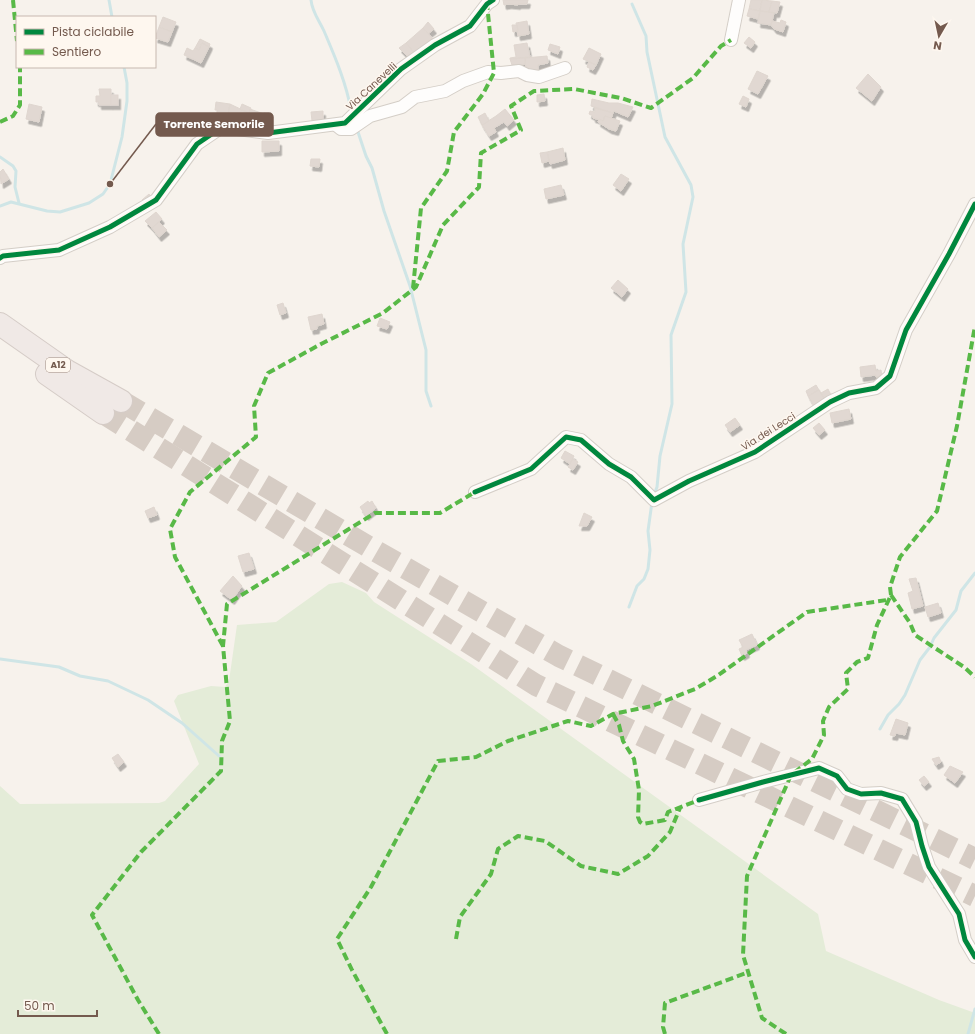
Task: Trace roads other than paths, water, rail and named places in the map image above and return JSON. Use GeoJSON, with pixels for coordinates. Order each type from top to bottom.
{"type":"FeatureCollection","features":[{"type":"Feature","properties":{"kind":"highway","name":"A12"},"geometry":{"type":"LineString","coordinates":[[0,324],[67,371],[121,401]]}},
{"type":"Feature","properties":{"kind":"highway","name":"A12"},"geometry":{"type":"LineString","coordinates":[[0,342],[103,414]]}},
{"type":"Feature","properties":{"kind":"street","name":"Via Canevelli"},"geometry":{"type":"LineString","coordinates":[[0,258],[3,256],[59,250],[110,227],[156,200],[197,144],[222,127],[268,132],[345,123],[402,69],[435,45],[470,26],[493,0]]}},
{"type":"Feature","properties":{"kind":"street"},"geometry":{"type":"LineString","coordinates":[[732,40],[739,0]]}},
{"type":"Feature","properties":{"kind":"street"},"geometry":{"type":"LineString","coordinates":[[335,124],[341,129],[351,129],[370,116],[402,107],[415,97],[445,91],[463,81],[488,72],[501,73],[519,71],[527,75],[539,77],[565,68]]}},
{"type":"Feature","properties":{"kind":"street","name":"Via dei Lecci"},"geometry":{"type":"LineString","coordinates":[[475,492],[531,469],[566,437],[581,440],[609,464],[631,477],[654,500],[689,481],[755,452],[830,402],[849,393],[876,388],[890,376],[906,330],[949,254],[972,207],[975,204]]}},
{"type":"Feature","properties":{"kind":"street"},"geometry":{"type":"LineString","coordinates":[[699,800],[819,768],[837,776],[847,789],[861,794],[881,793],[902,800],[916,822],[929,867],[959,914],[965,940],[975,957]]}},
{"type":"Feature","properties":{"kind":"waterway"},"geometry":{"type":"LineString","coordinates":[[109,0],[112,16]]}},
{"type":"Feature","properties":{"kind":"waterway"},"geometry":{"type":"LineString","coordinates":[[311,0],[314,12],[324,31],[340,70],[351,110]]}},
{"type":"Feature","properties":{"kind":"waterway"},"geometry":{"type":"LineString","coordinates":[[632,4],[646,36],[647,52],[665,137],[691,185],[693,197],[683,244],[686,292],[671,335],[672,404],[660,456],[657,487],[654,495]]}},
{"type":"Feature","properties":{"kind":"waterway"},"geometry":{"type":"LineString","coordinates":[[0,206],[11,202],[47,211],[60,212],[89,203],[103,194],[110,184],[122,137],[127,101],[127,83],[124,68]]}},
{"type":"Feature","properties":{"kind":"waterway"},"geometry":{"type":"LineString","coordinates":[[357,129],[366,156],[372,168],[384,211],[410,286],[426,350],[426,391],[431,406]]}},
{"type":"Feature","properties":{"kind":"waterway"},"geometry":{"type":"LineString","coordinates":[[0,157],[13,166],[16,171],[15,187],[19,203]]}},
{"type":"Feature","properties":{"kind":"waterway"},"geometry":{"type":"LineString","coordinates":[[629,607],[637,586],[644,579],[648,569],[650,550],[648,531],[652,502]]}},
{"type":"Feature","properties":{"kind":"waterway"},"geometry":{"type":"LineString","coordinates":[[880,729],[888,715],[899,704],[905,695],[920,660],[930,647],[934,638],[956,610],[961,591],[975,573]]}},
{"type":"Feature","properties":{"kind":"waterway"},"geometry":{"type":"LineString","coordinates":[[0,659],[59,667],[80,676],[108,681],[148,700],[182,723],[219,756]]}},
{"type":"Feature","properties":{"kind":"waterway"},"geometry":{"type":"LineString","coordinates":[[968,1034],[975,1009]]}},
{"type":"Feature","properties":{"kind":"tunnel"},"geometry":{"type":"LineString","coordinates":[[121,401],[374,550],[559,656],[975,859]]}},
{"type":"Feature","properties":{"kind":"tunnel"},"geometry":{"type":"LineString","coordinates":[[103,413],[536,685],[975,896]]}},
{"type":"Feature","properties":{"kind":"place","name":"Torrente Semorile"},"geometry":{"type":"Point","coordinates":[110,184]}}]}
